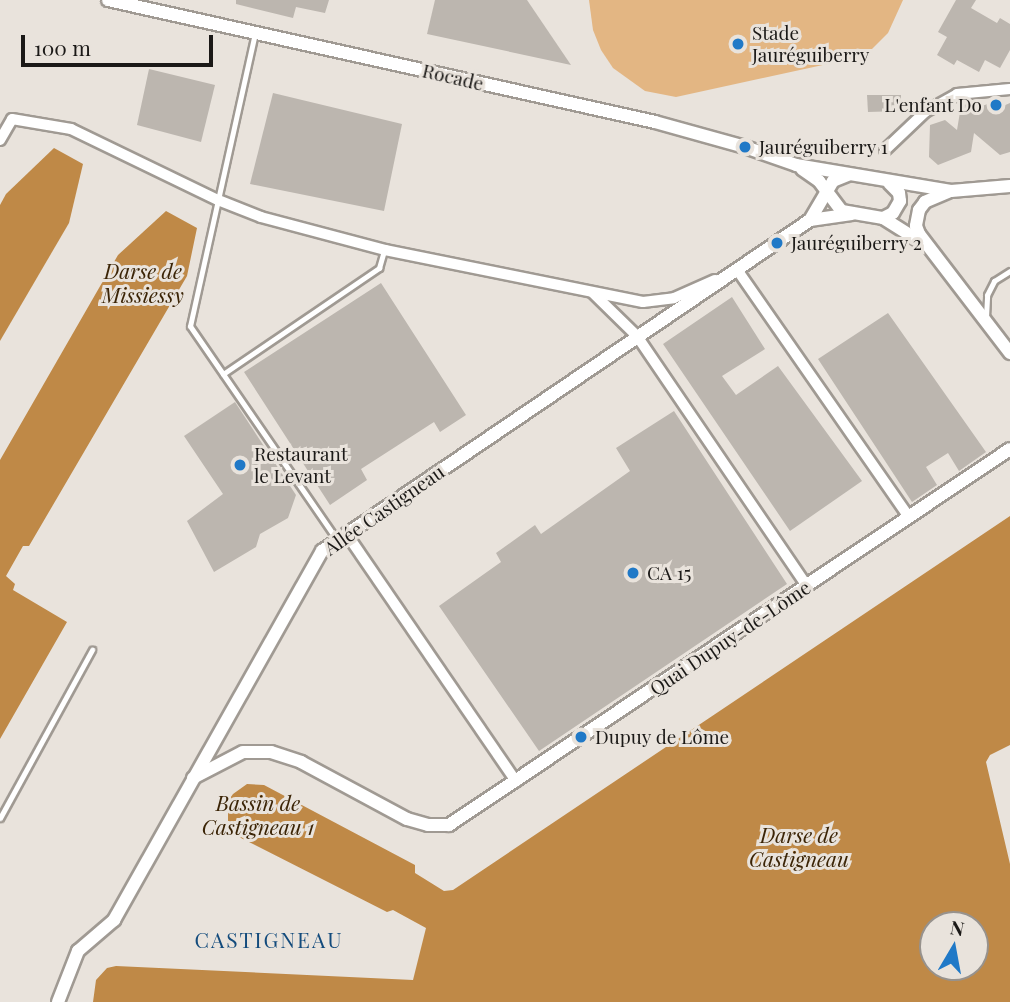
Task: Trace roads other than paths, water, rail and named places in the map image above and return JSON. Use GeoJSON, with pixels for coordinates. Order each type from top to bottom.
{"type":"FeatureCollection","features":[{"type":"Feature","properties":{"kind":"street","name":"Rocade"},"geometry":{"type":"LineString","coordinates":[[108,0],[655,122],[796,165]]}},
{"type":"Feature","properties":{"kind":"street"},"geometry":{"type":"LineString","coordinates":[[885,150],[925,112],[957,94],[1010,89]]}},
{"type":"Feature","properties":{"kind":"street"},"geometry":{"type":"LineString","coordinates":[[0,140],[12,119],[71,129],[218,200],[261,217],[384,250],[643,302],[674,298],[738,271],[909,517]]}},
{"type":"Feature","properties":{"kind":"street"},"geometry":{"type":"LineString","coordinates":[[796,165],[889,183],[951,191],[1010,186]]}},
{"type":"Feature","properties":{"kind":"street"},"geometry":{"type":"LineString","coordinates":[[796,165],[819,181],[836,207],[852,214]]}},
{"type":"Feature","properties":{"kind":"street"},"geometry":{"type":"LineString","coordinates":[[810,220],[833,181],[848,176]]}},
{"type":"Feature","properties":{"kind":"street"},"geometry":{"type":"LineString","coordinates":[[883,218],[892,213],[900,201],[898,193],[889,183]]}},
{"type":"Feature","properties":{"kind":"street"},"geometry":{"type":"LineString","coordinates":[[951,191],[925,202],[919,210],[916,226],[925,245],[1010,353]]}},
{"type":"Feature","properties":{"kind":"street"},"geometry":{"type":"LineString","coordinates":[[810,220],[852,214],[883,218],[925,245]]}},
{"type":"Feature","properties":{"kind":"street","name":"Allée Castigneau"},"geometry":{"type":"LineString","coordinates":[[60,1000],[78,951],[114,920],[322,551],[810,220]]}},
{"type":"Feature","properties":{"kind":"street"},"geometry":{"type":"LineString","coordinates":[[590,292],[620,316],[638,338],[807,586]]}},
{"type":"Feature","properties":{"kind":"street","name":"Quai Dupuy-de-Lôme"},"geometry":{"type":"LineString","coordinates":[[192,779],[243,752],[271,752],[302,762],[407,819],[428,825],[449,825],[1010,449]]}},
{"type":"Feature","properties":{"kind":"street"},"geometry":{"type":"LineString","coordinates":[[342,537],[516,781]]}},
{"type":"Feature","properties":{"kind":"lane"},"geometry":{"type":"LineString","coordinates":[[255,33],[190,326],[342,537]]}},
{"type":"Feature","properties":{"kind":"lane"},"geometry":{"type":"LineString","coordinates":[[223,374],[379,268],[384,250]]}},
{"type":"Feature","properties":{"kind":"lane"},"geometry":{"type":"LineString","coordinates":[[986,322],[990,288],[994,281],[1010,271]]}},
{"type":"Feature","properties":{"kind":"lane"},"geometry":{"type":"LineString","coordinates":[[0,818],[92,650]]}},
{"type":"Feature","properties":{"kind":"water","name":"Darse de Missiessy"},"geometry":{"type":"Polygon","coordinates":[[[54,148],[83,164],[69,223],[0,341],[0,205],[6,194],[54,148]]]}},
{"type":"Feature","properties":{"kind":"water","name":"Darse de Missiessy"},"geometry":{"type":"Polygon","coordinates":[[[166,211],[197,228],[187,276],[29,546],[23,546],[6,576],[15,584],[13,590],[67,622],[0,739],[0,460],[118,255],[166,211]]]}},
{"type":"Feature","properties":{"kind":"water","name":"Darse de Castigneau"},"geometry":{"type":"Polygon","coordinates":[[[1010,516],[1010,745],[990,755],[986,762],[1010,864],[1010,1002],[93,1002],[96,980],[107,968],[116,966],[413,980],[426,928],[393,910],[387,912],[241,838],[228,821],[228,801],[247,784],[264,785],[415,865],[415,873],[444,891],[453,890],[1010,516]]]}},
{"type":"Feature","properties":{"kind":"place","name":"Stade Jauréguiberry"},"geometry":{"type":"Point","coordinates":[738,44]}},
{"type":"Feature","properties":{"kind":"place","name":"L'enfant Do"},"geometry":{"type":"Point","coordinates":[996,105]}},
{"type":"Feature","properties":{"kind":"place","name":"Jauréguiberry 1"},"geometry":{"type":"Point","coordinates":[745,147]}},
{"type":"Feature","properties":{"kind":"place","name":"Jauréguiberry 2"},"geometry":{"type":"Point","coordinates":[777,243]}},
{"type":"Feature","properties":{"kind":"place","name":"Restaurant le Levant"},"geometry":{"type":"Point","coordinates":[240,465]}},
{"type":"Feature","properties":{"kind":"place","name":"CA 15"},"geometry":{"type":"Point","coordinates":[633,573]}},
{"type":"Feature","properties":{"kind":"place","name":"Dupuy de Lôme"},"geometry":{"type":"Point","coordinates":[581,737]}},
{"type":"Feature","properties":{"kind":"district","name":"CASTIGNEAU"},"geometry":{"type":"Point","coordinates":[269,939]}},
{"type":"Feature","properties":{"kind":"water label","name":"Bassin de Castigneau 1"},"geometry":{"type":"Point","coordinates":[258,814]}}]}
